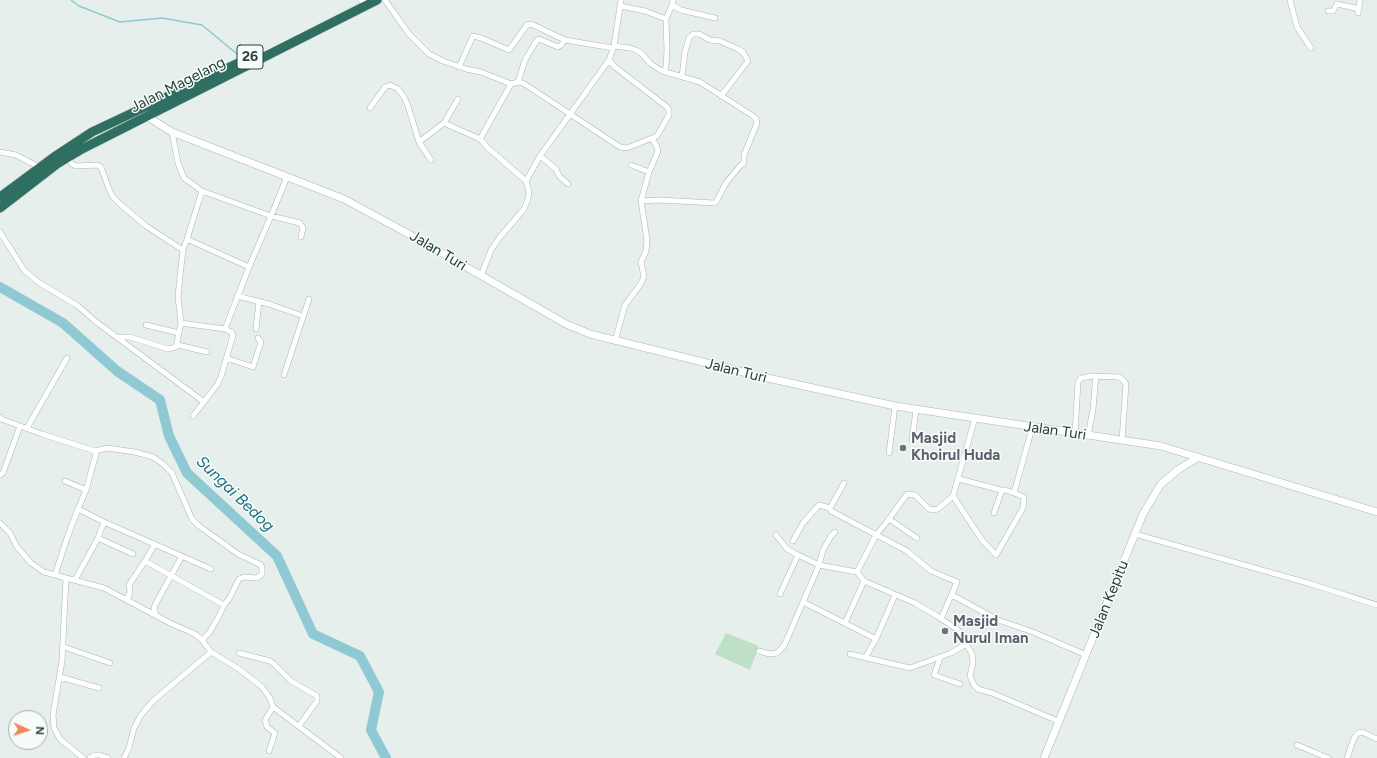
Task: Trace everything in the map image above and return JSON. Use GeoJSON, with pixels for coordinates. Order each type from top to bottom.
{"type":"FeatureCollection","features":[{"type":"Feature","properties":{"kind":"highway","name":"Jalan Magelang"},"geometry":{"type":"LineString","coordinates":[[0,197],[39,167],[92,132],[246,59],[363,1],[377,0]]}},
{"type":"Feature","properties":{"kind":"highway","name":"Jalan Magelang"},"geometry":{"type":"LineString","coordinates":[[0,208],[34,181],[82,148],[146,116],[363,1]]}},
{"type":"Feature","properties":{"kind":"main road","name":"Jalan Turi"},"geometry":{"type":"LineString","coordinates":[[137,110],[172,132],[344,199],[566,324],[590,334],[763,378],[895,406],[1032,428],[1161,446],[1377,512]]}},
{"type":"Feature","properties":{"kind":"main road"},"geometry":{"type":"LineString","coordinates":[[1179,469],[1185,459],[1185,456],[1181,452]]}},
{"type":"Feature","properties":{"kind":"main road","name":"Jalan Kepitu"},"geometry":{"type":"LineString","coordinates":[[1044,758],[1143,514],[1161,484],[1179,469],[1197,458]]}},
{"type":"Feature","properties":{"kind":"street"},"geometry":{"type":"LineString","coordinates":[[385,0],[409,34],[429,54],[459,67],[481,72],[511,84],[518,82],[528,86],[544,98],[623,148],[630,148],[652,138],[660,132],[669,115],[669,110],[615,68],[609,60]]}},
{"type":"Feature","properties":{"kind":"street"},"geometry":{"type":"LineString","coordinates":[[526,181],[540,156],[609,60],[614,47],[621,0]]}},
{"type":"Feature","properties":{"kind":"street"},"geometry":{"type":"LineString","coordinates":[[1290,0],[1297,27],[1311,48]]}},
{"type":"Feature","properties":{"kind":"street"},"geometry":{"type":"LineString","coordinates":[[1328,11],[1333,10],[1337,4],[1358,11],[1360,0]]}},
{"type":"Feature","properties":{"kind":"street"},"geometry":{"type":"LineString","coordinates":[[664,72],[667,51],[666,19],[673,3],[681,10],[715,18]]}},
{"type":"Feature","properties":{"kind":"street"},"geometry":{"type":"LineString","coordinates":[[620,6],[645,11],[666,19]]}},
{"type":"Feature","properties":{"kind":"street"},"geometry":{"type":"LineString","coordinates":[[459,67],[473,36],[509,50],[528,25],[531,24],[565,40],[636,50],[641,53],[651,64],[664,72],[700,82],[756,119],[757,123],[744,155],[743,164],[726,183],[716,202],[659,200],[641,201]]}},
{"type":"Feature","properties":{"kind":"street"},"geometry":{"type":"LineString","coordinates":[[682,76],[685,52],[689,38],[693,34],[699,34],[710,40],[720,41],[738,49],[743,52],[748,61],[722,96]]}},
{"type":"Feature","properties":{"kind":"street"},"geometry":{"type":"LineString","coordinates":[[518,82],[525,60],[537,40],[539,39],[558,47],[561,46],[565,40]]}},
{"type":"Feature","properties":{"kind":"street"},"geometry":{"type":"LineString","coordinates":[[480,139],[511,84]]}},
{"type":"Feature","properties":{"kind":"street"},"geometry":{"type":"LineString","coordinates":[[370,108],[387,85],[390,85],[398,90],[404,97],[408,106],[419,142],[427,157],[431,160]]}},
{"type":"Feature","properties":{"kind":"street"},"geometry":{"type":"LineString","coordinates":[[419,142],[444,123],[458,99]]}},
{"type":"Feature","properties":{"kind":"street"},"geometry":{"type":"LineString","coordinates":[[444,123],[480,139],[488,148],[526,181],[528,186],[528,199],[524,209],[491,250],[481,276]]}},
{"type":"Feature","properties":{"kind":"street"},"geometry":{"type":"LineString","coordinates":[[172,132],[178,163],[184,178],[202,191],[271,216],[300,223],[303,228],[301,237]]}},
{"type":"Feature","properties":{"kind":"street"},"geometry":{"type":"LineString","coordinates":[[615,341],[625,305],[641,283],[644,276],[641,262],[646,251],[647,240],[641,201],[649,172],[658,148],[652,138]]}},
{"type":"Feature","properties":{"kind":"street"},"geometry":{"type":"LineString","coordinates":[[0,152],[16,155],[39,167]]}},
{"type":"Feature","properties":{"kind":"street"},"geometry":{"type":"LineString","coordinates":[[540,156],[556,170],[559,176],[568,184]]}},
{"type":"Feature","properties":{"kind":"street"},"geometry":{"type":"LineString","coordinates":[[67,158],[76,166],[97,165],[101,167],[113,197],[120,204],[146,226],[184,250]]}},
{"type":"Feature","properties":{"kind":"street"},"geometry":{"type":"LineString","coordinates":[[631,164],[649,172]]}},
{"type":"Feature","properties":{"kind":"street"},"geometry":{"type":"LineString","coordinates":[[225,329],[237,296],[287,177]]}},
{"type":"Feature","properties":{"kind":"street"},"geometry":{"type":"LineString","coordinates":[[178,345],[181,323],[178,297],[184,250],[202,191]]}},
{"type":"Feature","properties":{"kind":"street"},"geometry":{"type":"LineString","coordinates":[[0,232],[24,270],[38,282],[78,306],[95,321],[204,402]]}},
{"type":"Feature","properties":{"kind":"street"},"geometry":{"type":"LineString","coordinates":[[187,239],[249,267]]}},
{"type":"Feature","properties":{"kind":"street"},"geometry":{"type":"LineString","coordinates":[[237,296],[269,304],[303,316]]}},
{"type":"Feature","properties":{"kind":"street"},"geometry":{"type":"LineString","coordinates":[[284,375],[309,299]]}},
{"type":"Feature","properties":{"kind":"street"},"geometry":{"type":"LineString","coordinates":[[256,329],[259,301]]}},
{"type":"Feature","properties":{"kind":"street"},"geometry":{"type":"LineString","coordinates":[[181,323],[225,329],[233,335],[221,377],[217,385],[193,416]]}},
{"type":"Feature","properties":{"kind":"street"},"geometry":{"type":"LineString","coordinates":[[146,325],[180,333]]}},
{"type":"Feature","properties":{"kind":"street"},"geometry":{"type":"LineString","coordinates":[[117,337],[130,337],[168,349],[174,348],[178,345],[207,352]]}},
{"type":"Feature","properties":{"kind":"street"},"geometry":{"type":"LineString","coordinates":[[226,358],[252,367],[261,343],[258,338]]}},
{"type":"Feature","properties":{"kind":"street"},"geometry":{"type":"LineString","coordinates":[[26,428],[67,358]]}},
{"type":"Feature","properties":{"kind":"street"},"geometry":{"type":"LineString","coordinates":[[1088,436],[1093,409],[1096,376]]}},
{"type":"Feature","properties":{"kind":"street"},"geometry":{"type":"LineString","coordinates":[[1075,434],[1078,382],[1081,378],[1096,376],[1118,377],[1124,380],[1126,384],[1122,440]]}},
{"type":"Feature","properties":{"kind":"street"},"geometry":{"type":"LineString","coordinates":[[889,453],[895,406]]}},
{"type":"Feature","properties":{"kind":"street"},"geometry":{"type":"LineString","coordinates":[[912,440],[916,410]]}},
{"type":"Feature","properties":{"kind":"street"},"geometry":{"type":"LineString","coordinates":[[0,417],[20,426],[95,451],[107,448],[135,452],[153,457],[172,473],[192,519],[199,526],[238,554],[261,566],[263,571],[260,576],[251,578],[244,577],[239,579],[209,633],[202,640]]}},
{"type":"Feature","properties":{"kind":"street"},"geometry":{"type":"LineString","coordinates":[[857,572],[876,535],[907,494],[915,495],[929,509],[933,510],[938,509],[953,496],[975,418]]}},
{"type":"Feature","properties":{"kind":"street"},"geometry":{"type":"LineString","coordinates":[[0,475],[3,472],[20,426]]}},
{"type":"Feature","properties":{"kind":"street"},"geometry":{"type":"LineString","coordinates":[[1014,493],[1032,428]]}},
{"type":"Feature","properties":{"kind":"street"},"geometry":{"type":"LineString","coordinates":[[55,575],[67,538],[86,490],[96,454],[95,451]]}},
{"type":"Feature","properties":{"kind":"street"},"geometry":{"type":"LineString","coordinates":[[953,496],[982,540],[996,555],[1023,508],[1024,497],[1005,490],[959,479]]}},
{"type":"Feature","properties":{"kind":"street"},"geometry":{"type":"LineString","coordinates":[[65,481],[86,490]]}},
{"type":"Feature","properties":{"kind":"street"},"geometry":{"type":"LineString","coordinates":[[830,508],[844,483]]}},
{"type":"Feature","properties":{"kind":"street"},"geometry":{"type":"LineString","coordinates":[[994,513],[1001,490]]}},
{"type":"Feature","properties":{"kind":"street"},"geometry":{"type":"LineString","coordinates":[[793,541],[803,523],[819,505],[830,508],[831,511],[910,553],[931,572],[957,582],[941,619]]}},
{"type":"Feature","properties":{"kind":"street"},"geometry":{"type":"LineString","coordinates":[[78,509],[211,569]]}},
{"type":"Feature","properties":{"kind":"street"},"geometry":{"type":"LineString","coordinates":[[889,519],[917,538]]}},
{"type":"Feature","properties":{"kind":"street"},"geometry":{"type":"LineString","coordinates":[[75,580],[98,538],[104,522]]}},
{"type":"Feature","properties":{"kind":"street"},"geometry":{"type":"LineString","coordinates":[[0,523],[10,533],[17,547],[31,563],[44,572],[104,588],[156,616],[195,634],[202,640],[211,652],[239,669],[262,687],[270,698],[273,707],[341,758]]}},
{"type":"Feature","properties":{"kind":"street"},"geometry":{"type":"LineString","coordinates":[[759,651],[770,654],[777,653],[784,646],[819,565],[823,550],[835,532]]}},
{"type":"Feature","properties":{"kind":"street"},"geometry":{"type":"LineString","coordinates":[[1135,534],[1311,584],[1377,605]]}},
{"type":"Feature","properties":{"kind":"street"},"geometry":{"type":"LineString","coordinates":[[776,535],[787,549],[798,555],[819,565],[857,572],[864,581],[915,603],[958,630],[972,654],[973,662],[970,676],[974,686],[978,689],[992,693],[1058,721]]}},
{"type":"Feature","properties":{"kind":"street"},"geometry":{"type":"LineString","coordinates":[[98,538],[133,554]]}},
{"type":"Feature","properties":{"kind":"street"},"geometry":{"type":"LineString","coordinates":[[127,600],[130,592],[129,585],[155,544]]}},
{"type":"Feature","properties":{"kind":"street"},"geometry":{"type":"LineString","coordinates":[[780,594],[798,555]]}},
{"type":"Feature","properties":{"kind":"street"},"geometry":{"type":"LineString","coordinates":[[156,616],[154,609],[155,604],[182,556]]}},
{"type":"Feature","properties":{"kind":"street"},"geometry":{"type":"LineString","coordinates":[[145,561],[224,604]]}},
{"type":"Feature","properties":{"kind":"street"},"geometry":{"type":"LineString","coordinates":[[66,578],[63,625],[64,647],[53,715],[54,728],[60,740],[83,758]]}},
{"type":"Feature","properties":{"kind":"street"},"geometry":{"type":"LineString","coordinates":[[845,623],[864,581]]}},
{"type":"Feature","properties":{"kind":"street"},"geometry":{"type":"LineString","coordinates":[[865,658],[876,639],[895,595]]}},
{"type":"Feature","properties":{"kind":"street"},"geometry":{"type":"LineString","coordinates":[[952,595],[998,620],[1033,632],[1086,655]]}},
{"type":"Feature","properties":{"kind":"street"},"geometry":{"type":"LineString","coordinates":[[803,602],[876,639]]}},
{"type":"Feature","properties":{"kind":"street"},"geometry":{"type":"LineString","coordinates":[[850,654],[910,668],[940,658],[966,644]]}},
{"type":"Feature","properties":{"kind":"street"},"geometry":{"type":"LineString","coordinates":[[64,647],[110,663]]}},
{"type":"Feature","properties":{"kind":"street"},"geometry":{"type":"LineString","coordinates":[[124,758],[129,748],[134,728],[141,715],[154,701],[211,652]]}},
{"type":"Feature","properties":{"kind":"street"},"geometry":{"type":"LineString","coordinates":[[240,653],[270,661],[291,681],[317,696],[317,701],[299,726]]}},
{"type":"Feature","properties":{"kind":"street"},"geometry":{"type":"LineString","coordinates":[[940,658],[934,675],[960,684]]}},
{"type":"Feature","properties":{"kind":"street"},"geometry":{"type":"LineString","coordinates":[[60,677],[99,688]]}},
{"type":"Feature","properties":{"kind":"street"},"geometry":{"type":"LineString","coordinates":[[269,751],[275,733],[267,727],[266,720],[273,707]]}},
{"type":"Feature","properties":{"kind":"street"},"geometry":{"type":"LineString","coordinates":[[1347,758],[1354,738],[1358,733],[1362,732],[1377,739]]}},
{"type":"Feature","properties":{"kind":"street"},"geometry":{"type":"LineString","coordinates":[[1297,745],[1328,758]]}},
{"type":"Feature","properties":{"kind":"street"},"geometry":{"type":"LineString","coordinates":[[90,758],[95,755],[100,755],[108,758]]}},
{"type":"Feature","properties":{"kind":"green space"},"geometry":{"type":"Polygon","coordinates":[[[726,633],[759,646],[750,670],[715,654],[726,633]]]}},
{"type":"Feature","properties":{"kind":"waterway"},"geometry":{"type":"LineString","coordinates":[[71,0],[79,6],[120,22],[162,18],[202,25],[237,54]]}},
{"type":"Feature","properties":{"kind":"waterway","name":"Sungai Bedog"},"geometry":{"type":"LineString","coordinates":[[0,287],[63,323],[117,371],[160,400],[169,436],[187,473],[277,556],[313,634],[360,656],[379,692],[371,730],[386,758]]}},
{"type":"Feature","properties":{"kind":"place","name":"Masjid Khoirul Huda"},"geometry":{"type":"Point","coordinates":[903,448]}},
{"type":"Feature","properties":{"kind":"place","name":"Masjid Nurul Iman"},"geometry":{"type":"Point","coordinates":[945,631]}}]}
